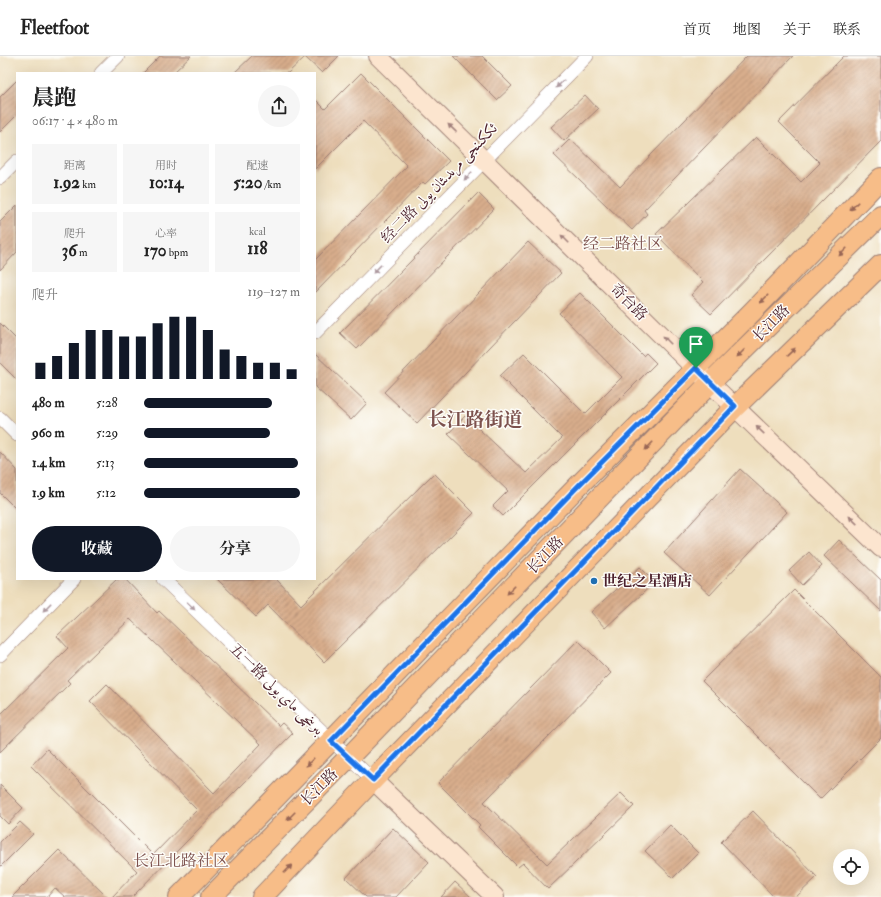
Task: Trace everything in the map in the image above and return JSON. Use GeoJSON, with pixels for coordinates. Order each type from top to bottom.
{"type":"FeatureCollection","features":[{"type":"Feature","properties":{"kind":"main road"},"geometry":{"type":"LineString","coordinates":[[179,897],[580,484],[758,305],[881,178]]}},
{"type":"Feature","properties":{"kind":"main road","name":"长江路"},"geometry":{"type":"LineString","coordinates":[[211,897],[348,758],[710,383],[881,215]]}},
{"type":"Feature","properties":{"kind":"main road"},"geometry":{"type":"LineString","coordinates":[[262,897],[373,780],[735,406],[881,265]]}},
{"type":"Feature","properties":{"kind":"street"},"geometry":{"type":"LineString","coordinates":[[102,72],[118,56]]}},
{"type":"Feature","properties":{"kind":"street","name":"奇台路"},"geometry":{"type":"LineString","coordinates":[[378,56],[710,383],[881,548]]}},
{"type":"Feature","properties":{"kind":"street","name":"经二路 ئككىنجى مرىدىئان يولى"},"geometry":{"type":"LineString","coordinates":[[316,332],[587,56]]}},
{"type":"Feature","properties":{"kind":"street"},"geometry":{"type":"LineString","coordinates":[[0,178],[16,162]]}},
{"type":"Feature","properties":{"kind":"street"},"geometry":{"type":"LineString","coordinates":[[0,418],[16,434]]}},
{"type":"Feature","properties":{"kind":"street"},"geometry":{"type":"LineString","coordinates":[[0,655],[73,580]]}},
{"type":"Feature","properties":{"kind":"street","name":"五一路 بىرىنچى ماي يولى"},"geometry":{"type":"LineString","coordinates":[[164,580],[348,758],[495,897]]}},
{"type":"Feature","properties":{"kind":"building"},"geometry":{"type":"Polygon","coordinates":[[[160,56],[191,56],[174,72],[144,72],[160,56]]]}},
{"type":"Feature","properties":{"kind":"building"},"geometry":{"type":"Polygon","coordinates":[[[252,56],[339,56],[322,73],[305,57],[289,72],[235,72],[252,56]]]}},
{"type":"Feature","properties":{"kind":"building"},"geometry":{"type":"Polygon","coordinates":[[[453,56],[482,56],[512,86],[497,100],[453,56]]]}},
{"type":"Feature","properties":{"kind":"building"},"geometry":{"type":"Polygon","coordinates":[[[747,56],[793,56],[644,210],[647,214],[632,230],[554,155],[570,139],[620,187],[747,56]]]}},
{"type":"Feature","properties":{"kind":"building"},"geometry":{"type":"Polygon","coordinates":[[[844,56],[881,56],[881,141],[711,314],[691,295],[703,282],[656,234],[756,137],[801,182],[820,163],[779,122],[844,56]]]}},
{"type":"Feature","properties":{"kind":"building"},"geometry":{"type":"Polygon","coordinates":[[[361,73],[449,161],[425,184],[423,182],[316,292],[316,259],[407,166],[363,121],[316,168],[316,100],[325,109],[361,73]]]}},
{"type":"Feature","properties":{"kind":"building"},"geometry":{"type":"Polygon","coordinates":[[[16,81],[16,116],[0,132],[0,97],[16,81]]]}},
{"type":"Feature","properties":{"kind":"building"},"geometry":{"type":"Polygon","coordinates":[[[585,95],[598,109],[564,141],[551,127],[585,95]]]}},
{"type":"Feature","properties":{"kind":"building"},"geometry":{"type":"Polygon","coordinates":[[[478,193],[494,209],[357,349],[340,333],[478,193]]]}},
{"type":"Feature","properties":{"kind":"building"},"geometry":{"type":"Polygon","coordinates":[[[16,206],[16,253],[0,270],[0,222],[16,206]]]}},
{"type":"Feature","properties":{"kind":"building"},"geometry":{"type":"Polygon","coordinates":[[[528,242],[561,273],[417,423],[384,392],[528,242]]]}},
{"type":"Feature","properties":{"kind":"building"},"geometry":{"type":"Polygon","coordinates":[[[580,293],[643,356],[646,353],[656,363],[503,516],[493,506],[508,491],[448,434],[465,416],[526,473],[562,438],[500,376],[524,353],[585,414],[622,377],[559,313],[580,293]]]}},
{"type":"Feature","properties":{"kind":"building"},"geometry":{"type":"Polygon","coordinates":[[[0,323],[16,339],[16,379],[0,363],[0,323]]]}},
{"type":"Feature","properties":{"kind":"building"},"geometry":{"type":"Polygon","coordinates":[[[316,355],[367,403],[351,420],[316,388],[316,355]]]}},
{"type":"Feature","properties":{"kind":"building"},"geometry":{"type":"Polygon","coordinates":[[[0,452],[16,469],[16,509],[0,493],[0,452]]]}},
{"type":"Feature","properties":{"kind":"building"},"geometry":{"type":"Polygon","coordinates":[[[740,469],[787,512],[710,595],[664,553],[740,469]]]}},
{"type":"Feature","properties":{"kind":"building"},"geometry":{"type":"Polygon","coordinates":[[[434,473],[474,513],[324,662],[268,605],[256,617],[218,580],[277,580],[301,605],[434,473]]]}},
{"type":"Feature","properties":{"kind":"building"},"geometry":{"type":"Polygon","coordinates":[[[839,540],[881,580],[881,611],[824,556],[839,540]]]}},
{"type":"Feature","properties":{"kind":"building"},"geometry":{"type":"Polygon","coordinates":[[[809,552],[822,566],[802,585],[789,571],[809,552]]]}},
{"type":"Feature","properties":{"kind":"building"},"geometry":{"type":"Polygon","coordinates":[[[640,567],[655,582],[605,628],[591,612],[640,567]]]}},
{"type":"Feature","properties":{"kind":"building"},"geometry":{"type":"Polygon","coordinates":[[[116,580],[126,580],[157,613],[159,611],[279,726],[282,723],[293,733],[132,897],[112,897],[137,871],[31,766],[47,749],[153,855],[197,810],[90,701],[107,684],[214,793],[261,744],[130,619],[67,680],[70,683],[0,752],[0,715],[68,648],[57,636],[116,580]]]}},
{"type":"Feature","properties":{"kind":"building"},"geometry":{"type":"Polygon","coordinates":[[[794,590],[881,677],[881,738],[820,799],[702,681],[794,590]]]}},
{"type":"Feature","properties":{"kind":"building"},"geometry":{"type":"Polygon","coordinates":[[[578,640],[611,673],[484,802],[547,864],[621,793],[634,806],[548,889],[523,863],[518,867],[478,827],[480,825],[438,783],[578,640]]]}},
{"type":"Feature","properties":{"kind":"building"},"geometry":{"type":"Polygon","coordinates":[[[0,785],[23,808],[8,824],[0,816],[0,785]]]}},
{"type":"Feature","properties":{"kind":"building"},"geometry":{"type":"Polygon","coordinates":[[[753,811],[817,877],[796,897],[774,897],[721,842],[753,811]]]}},
{"type":"Feature","properties":{"kind":"building"},"geometry":{"type":"Polygon","coordinates":[[[20,822],[33,834],[0,867],[0,842],[20,822]]]}},
{"type":"Feature","properties":{"kind":"building"},"geometry":{"type":"Polygon","coordinates":[[[670,825],[698,853],[673,878],[645,851],[670,825]]]}},
{"type":"Feature","properties":{"kind":"building"},"geometry":{"type":"Polygon","coordinates":[[[393,828],[429,862],[396,897],[366,897],[346,878],[393,828]]]}},
{"type":"Feature","properties":{"kind":"building"},"geometry":{"type":"Polygon","coordinates":[[[59,850],[107,897],[65,897],[55,888],[47,897],[12,897],[59,850]]]}},
{"type":"Feature","properties":{"kind":"building"},"geometry":{"type":"Polygon","coordinates":[[[455,882],[471,897],[441,897],[455,882]]]}},
{"type":"Feature","properties":{"kind":"place","name":"世纪之星酒店"},"geometry":{"type":"Point","coordinates":[594,581]}},
{"type":"Feature","properties":{"kind":"district","name":"经二路社区"},"geometry":{"type":"Point","coordinates":[623,243]}},
{"type":"Feature","properties":{"kind":"district","name":"长江路街道"},"geometry":{"type":"Point","coordinates":[475,419]}},
{"type":"Feature","properties":{"kind":"district","name":"长江北路社区"},"geometry":{"type":"Point","coordinates":[181,860]}},
{"type":"Feature","properties":{"kind":"route"},"geometry":{"type":"LineString","coordinates":[[696,368],[735,406],[373,780],[331,741],[580,484],[696,368]]}}]}
